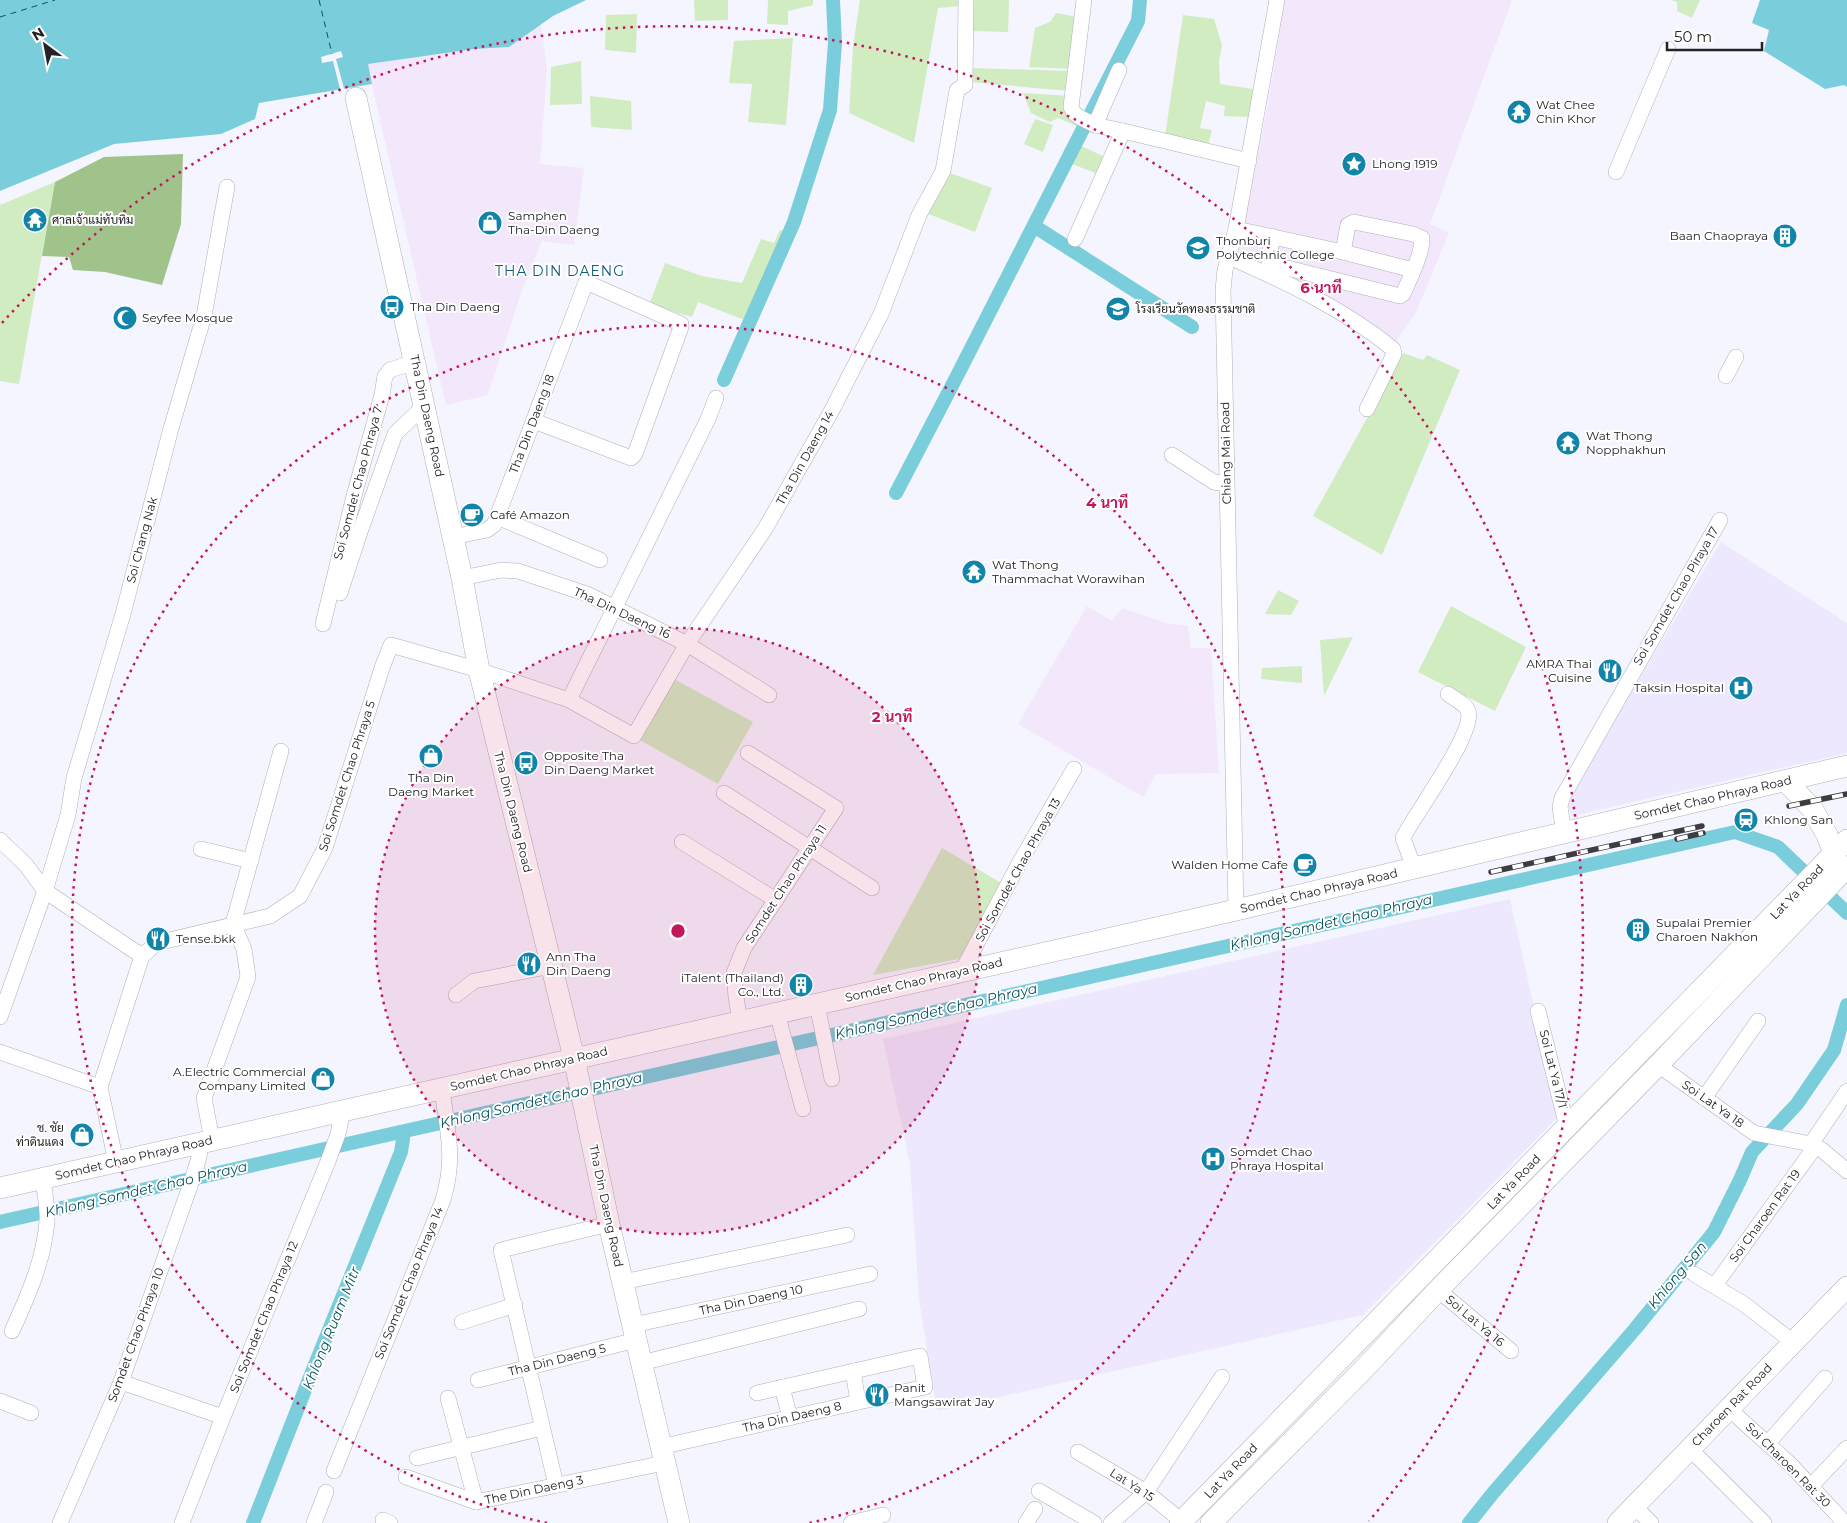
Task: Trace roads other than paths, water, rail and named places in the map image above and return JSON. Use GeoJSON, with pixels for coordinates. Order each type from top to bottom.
{"type":"FeatureCollection","features":[{"type":"Feature","properties":{"kind":"main road","name":"Tha Din Daeng Road"},"geometry":{"type":"LineString","coordinates":[[356,98],[462,578],[479,670],[576,1067],[634,1333],[679,1523]]}},
{"type":"Feature","properties":{"kind":"main road","name":"Somdet Chao Phraya Road"},"geometry":{"type":"LineString","coordinates":[[0,1188],[44,1187],[116,1162],[204,1148],[343,1110],[443,1096],[576,1067],[740,1021],[1236,910],[1847,766]]}},
{"type":"Feature","properties":{"kind":"main road"},"geometry":{"type":"LineString","coordinates":[[1786,781],[1813,810],[1827,835],[1830,871]]}},
{"type":"Feature","properties":{"kind":"main road","name":"Lat Ya Road"},"geometry":{"type":"LineString","coordinates":[[1181,1522],[1658,1065],[1830,871]]}},
{"type":"Feature","properties":{"kind":"main road","name":"Lat Ya Road"},"geometry":{"type":"LineString","coordinates":[[1211,1523],[1363,1370],[1438,1290],[1460,1253],[1567,1127],[1830,871]]}},
{"type":"Feature","properties":{"kind":"main road","name":"Charoen Rat Road"},"geometry":{"type":"LineString","coordinates":[[1618,1523],[1847,1287]]}},
{"type":"Feature","properties":{"kind":"street","name":"Tha Din Daeng 14"},"geometry":{"type":"LineString","coordinates":[[392,645],[479,670],[569,700],[634,736],[687,644],[765,529],[832,410],[881,314],[919,215],[943,171],[957,90],[965,85],[966,0]]}},
{"type":"Feature","properties":{"kind":"street"},"geometry":{"type":"LineString","coordinates":[[1084,0],[1071,107],[1074,113],[1095,126],[1123,130],[1248,161]]}},
{"type":"Feature","properties":{"kind":"street","name":"Chiang Mai Road"},"geometry":{"type":"LineString","coordinates":[[1236,910],[1223,290],[1278,0]]}},
{"type":"Feature","properties":{"kind":"street"},"geometry":{"type":"LineString","coordinates":[[1616,172],[1668,49]]}},
{"type":"Feature","properties":{"kind":"street"},"geometry":{"type":"LineString","coordinates":[[1095,126],[1119,70]]}},
{"type":"Feature","properties":{"kind":"street"},"geometry":{"type":"LineString","coordinates":[[1074,240],[1123,130]]}},
{"type":"Feature","properties":{"kind":"street","name":"Soi Chang Nak"},"geometry":{"type":"LineString","coordinates":[[0,1017],[45,891],[68,815],[74,778],[120,624],[170,432],[204,316],[227,187]]}},
{"type":"Feature","properties":{"kind":"street"},"geometry":{"type":"LineString","coordinates":[[1272,236],[1269,262],[1271,264],[1395,296],[1403,294],[1413,270],[1422,238],[1414,234],[1354,222],[1348,224],[1343,252]]}},
{"type":"Feature","properties":{"kind":"street"},"geometry":{"type":"LineString","coordinates":[[1236,229],[1343,252],[1413,270]]}},
{"type":"Feature","properties":{"kind":"street"},"geometry":{"type":"LineString","coordinates":[[1228,257],[1307,293],[1352,320],[1393,349],[1394,354],[1367,409]]}},
{"type":"Feature","properties":{"kind":"street","name":"Tha Din Daeng 18"},"geometry":{"type":"LineString","coordinates":[[453,537],[487,530],[494,526],[586,282],[681,324],[635,454],[631,458],[534,421]]}},
{"type":"Feature","properties":{"kind":"street"},"geometry":{"type":"LineString","coordinates":[[1726,376],[1736,357]]}},
{"type":"Feature","properties":{"kind":"street","name":"Soi Somdet Chao Phraya 7"},"geometry":{"type":"LineString","coordinates":[[414,362],[390,370],[385,376],[382,395],[354,496],[326,624],[395,434],[424,406]]}},
{"type":"Feature","properties":{"kind":"street"},"geometry":{"type":"LineString","coordinates":[[569,700],[708,419],[716,398]]}},
{"type":"Feature","properties":{"kind":"street"},"geometry":{"type":"LineString","coordinates":[[1172,455],[1214,482],[1226,484]]}},
{"type":"Feature","properties":{"kind":"street"},"geometry":{"type":"LineString","coordinates":[[497,517],[600,560]]}},
{"type":"Feature","properties":{"kind":"street","name":"Soi Somdet Chao Piraya 17"},"geometry":{"type":"LineString","coordinates":[[1564,833],[1560,807],[1562,798],[1720,520]]}},
{"type":"Feature","properties":{"kind":"street","name":"Tha Din Daeng 16"},"geometry":{"type":"LineString","coordinates":[[462,578],[501,570],[518,571],[587,594],[687,644],[769,696]]}},
{"type":"Feature","properties":{"kind":"street","name":"Soi Somdet Chao Phraya 5"},"geometry":{"type":"LineString","coordinates":[[142,956],[157,943],[270,916],[300,896],[325,848],[383,665],[392,645]]}},
{"type":"Feature","properties":{"kind":"street"},"geometry":{"type":"LineString","coordinates":[[1414,868],[1403,838],[1454,758],[1469,720],[1469,712],[1466,708],[1448,694]]}},
{"type":"Feature","properties":{"kind":"street"},"geometry":{"type":"LineString","coordinates":[[204,1148],[204,1098],[248,977],[244,949],[233,924],[281,751]]}},
{"type":"Feature","properties":{"kind":"street","name":"Somdet Chao Phraya 11"},"geometry":{"type":"LineString","coordinates":[[740,1021],[734,973],[744,948],[836,808],[748,752]]}},
{"type":"Feature","properties":{"kind":"street","name":"Soi Somdet Chao Phraya 13"},"geometry":{"type":"LineString","coordinates":[[962,971],[1021,860],[1074,769]]}},
{"type":"Feature","properties":{"kind":"street"},"geometry":{"type":"LineString","coordinates":[[724,793],[872,888]]}},
{"type":"Feature","properties":{"kind":"street"},"geometry":{"type":"LineString","coordinates":[[0,840],[26,865],[45,891],[142,956],[100,1087],[116,1162]]}},
{"type":"Feature","properties":{"kind":"street"},"geometry":{"type":"LineString","coordinates":[[682,842],[776,900]]}},
{"type":"Feature","properties":{"kind":"street"},"geometry":{"type":"LineString","coordinates":[[201,849],[251,861]]}},
{"type":"Feature","properties":{"kind":"street"},"geometry":{"type":"LineString","coordinates":[[456,996],[474,981],[552,966]]}},
{"type":"Feature","properties":{"kind":"street"},"geometry":{"type":"LineString","coordinates":[[817,1004],[832,1079]]}},
{"type":"Feature","properties":{"kind":"street","name":"Soi Lat Ya 17/1"},"geometry":{"type":"LineString","coordinates":[[1538,1011],[1567,1127]]}},
{"type":"Feature","properties":{"kind":"street"},"geometry":{"type":"LineString","coordinates":[[777,1013],[803,1109]]}},
{"type":"Feature","properties":{"kind":"street"},"geometry":{"type":"LineString","coordinates":[[1704,1098],[1758,1021]]}},
{"type":"Feature","properties":{"kind":"street"},"geometry":{"type":"LineString","coordinates":[[0,1052],[100,1087]]}},
{"type":"Feature","properties":{"kind":"street","name":"Soi Lat Ya 18"},"geometry":{"type":"LineString","coordinates":[[1658,1065],[1754,1133],[1813,1145]]}},
{"type":"Feature","properties":{"kind":"street","name":"Soi Charoen Rat 19"},"geometry":{"type":"LineString","coordinates":[[1714,1285],[1813,1145],[1847,1091]]}},
{"type":"Feature","properties":{"kind":"street","name":"Soi Somdet Chao Phraya 14"},"geometry":{"type":"LineString","coordinates":[[334,1471],[449,1181],[451,1163],[443,1096]]}},
{"type":"Feature","properties":{"kind":"street","name":"Soi Somdet Chao Phraya 12"},"geometry":{"type":"LineString","coordinates":[[182,1523],[223,1417],[328,1160],[338,1134],[343,1110]]}},
{"type":"Feature","properties":{"kind":"street"},"geometry":{"type":"LineString","coordinates":[[1813,1145],[1847,1171]]}},
{"type":"Feature","properties":{"kind":"street","name":"Somdet Chao Phraya 10"},"geometry":{"type":"LineString","coordinates":[[60,1523],[121,1382],[204,1148]]}},
{"type":"Feature","properties":{"kind":"street"},"geometry":{"type":"LineString","coordinates":[[12,1330],[33,1284],[47,1220],[44,1187]]}},
{"type":"Feature","properties":{"kind":"street"},"geometry":{"type":"LineString","coordinates":[[556,1485],[501,1250],[610,1224]]}},
{"type":"Feature","properties":{"kind":"street"},"geometry":{"type":"LineString","coordinates":[[623,1282],[847,1235]]}},
{"type":"Feature","properties":{"kind":"street","name":"Tha Din Daeng 10"},"geometry":{"type":"LineString","coordinates":[[634,1333],[870,1274]]}},
{"type":"Feature","properties":{"kind":"street"},"geometry":{"type":"LineString","coordinates":[[1694,1274],[1744,1304],[1793,1342]]}},
{"type":"Feature","properties":{"kind":"street","name":"Soi Lat Ya 16"},"geometry":{"type":"LineString","coordinates":[[1438,1290],[1511,1352]]}},
{"type":"Feature","properties":{"kind":"street"},"geometry":{"type":"LineString","coordinates":[[462,1322],[515,1306]]}},
{"type":"Feature","properties":{"kind":"street"},"geometry":{"type":"LineString","coordinates":[[641,1363],[859,1309]]}},
{"type":"Feature","properties":{"kind":"street","name":"Tha Din Daeng 5"},"geometry":{"type":"LineString","coordinates":[[478,1380],[529,1367],[634,1333]]}},
{"type":"Feature","properties":{"kind":"street","name":"Tha Din Daeng 8"},"geometry":{"type":"LineString","coordinates":[[662,1455],[790,1418],[925,1387],[920,1356],[853,1371]]}},
{"type":"Feature","properties":{"kind":"street"},"geometry":{"type":"LineString","coordinates":[[758,1393],[853,1371],[858,1402]]}},
{"type":"Feature","properties":{"kind":"street"},"geometry":{"type":"LineString","coordinates":[[1111,1523],[1146,1492],[1222,1377]]}},
{"type":"Feature","properties":{"kind":"street"},"geometry":{"type":"LineString","coordinates":[[1768,1443],[1825,1378]]}},
{"type":"Feature","properties":{"kind":"street"},"geometry":{"type":"LineString","coordinates":[[121,1382],[223,1417]]}},
{"type":"Feature","properties":{"kind":"street"},"geometry":{"type":"LineString","coordinates":[[782,1387],[790,1418]]}},
{"type":"Feature","properties":{"kind":"street"},"geometry":{"type":"LineString","coordinates":[[448,1398],[476,1502]]}},
{"type":"Feature","properties":{"kind":"street"},"geometry":{"type":"LineString","coordinates":[[0,1401],[31,1413]]}},
{"type":"Feature","properties":{"kind":"street","name":"Soi Charoen Rat 30"},"geometry":{"type":"LineString","coordinates":[[1729,1409],[1768,1443],[1845,1523]]}},
{"type":"Feature","properties":{"kind":"street"},"geometry":{"type":"LineString","coordinates":[[416,1458],[542,1428]]}},
{"type":"Feature","properties":{"kind":"street"},"geometry":{"type":"LineString","coordinates":[[1811,1486],[1847,1448]]}},
{"type":"Feature","properties":{"kind":"street"},"geometry":{"type":"LineString","coordinates":[[1690,1449],[1764,1523]]}},
{"type":"Feature","properties":{"kind":"street","name":"Lat Ya 15"},"geometry":{"type":"LineString","coordinates":[[1078,1452],[1146,1492],[1181,1522]]}},
{"type":"Feature","properties":{"kind":"street","name":"The Din Daeng 3"},"geometry":{"type":"LineString","coordinates":[[406,1477],[476,1502],[556,1485],[662,1455]]}},
{"type":"Feature","properties":{"kind":"street"},"geometry":{"type":"LineString","coordinates":[[1039,1491],[1094,1523]]}},
{"type":"Feature","properties":{"kind":"street"},"geometry":{"type":"LineString","coordinates":[[314,1523],[326,1492]]}},
{"type":"Feature","properties":{"kind":"street"},"geometry":{"type":"LineString","coordinates":[[1634,1506],[1650,1523]]}},
{"type":"Feature","properties":{"kind":"street"},"geometry":{"type":"LineString","coordinates":[[1026,1523],[1035,1509]]}},
{"type":"Feature","properties":{"kind":"street"},"geometry":{"type":"LineString","coordinates":[[851,1523],[883,1515]]}},
{"type":"Feature","properties":{"kind":"water"},"geometry":{"type":"Polygon","coordinates":[[[0,0],[586,0],[553,16],[509,47],[474,49],[368,64],[372,84],[259,103],[255,119],[221,134],[114,144],[0,191],[0,0]]]}},
{"type":"Feature","properties":{"kind":"water"},"geometry":{"type":"Polygon","coordinates":[[[1760,0],[1847,0],[1847,87],[1844,85],[1825,89],[1764,51],[1769,30],[1752,23],[1760,0]]]}},
{"type":"Feature","properties":{"kind":"waterway"},"geometry":{"type":"LineString","coordinates":[[724,380],[794,222],[830,110],[835,43],[833,0]]}},
{"type":"Feature","properties":{"kind":"waterway"},"geometry":{"type":"LineString","coordinates":[[896,493],[1138,21],[1140,0]]}},
{"type":"Feature","properties":{"kind":"waterway"},"geometry":{"type":"LineString","coordinates":[[1034,226],[1192,327]]}},
{"type":"Feature","properties":{"kind":"waterway","name":"Khlong Somdet Chao Phraya"},"geometry":{"type":"LineString","coordinates":[[0,1222],[1735,832],[1778,847],[1847,913]]}},
{"type":"Feature","properties":{"kind":"waterway","name":"Khlong San"},"geometry":{"type":"LineString","coordinates":[[1469,1523],[1635,1329],[1714,1232],[1752,1152],[1797,1104],[1834,1050],[1847,1005]]}},
{"type":"Feature","properties":{"kind":"waterway","name":"Khlong Ruam Mitr"},"geometry":{"type":"LineString","coordinates":[[253,1523],[401,1152],[403,1139],[401,1132]]}},
{"type":"Feature","properties":{"kind":"railway"},"geometry":{"type":"LineString","coordinates":[[1789,806],[1847,794]]}},
{"type":"Feature","properties":{"kind":"railway"},"geometry":{"type":"LineString","coordinates":[[1491,872],[1702,826]]}},
{"type":"Feature","properties":{"kind":"railway"},"geometry":{"type":"LineString","coordinates":[[1677,839],[1703,833]]}},
{"type":"Feature","properties":{"kind":"place","name":"Wat Chee Chin Khor"},"geometry":{"type":"Point","coordinates":[1519,112]}},
{"type":"Feature","properties":{"kind":"place","name":"Lhong 1919"},"geometry":{"type":"Point","coordinates":[1354,164]}},
{"type":"Feature","properties":{"kind":"place","name":"ศาลเจ้าแม่ทับทิม"},"geometry":{"type":"Point","coordinates":[35,220]}},
{"type":"Feature","properties":{"kind":"place","name":"Samphen Tha-Din Daeng"},"geometry":{"type":"Point","coordinates":[490,223]}},
{"type":"Feature","properties":{"kind":"place","name":"Baan Chaopraya"},"geometry":{"type":"Point","coordinates":[1785,236]}},
{"type":"Feature","properties":{"kind":"place","name":"Thonburi Polytechnic College"},"geometry":{"type":"Point","coordinates":[1198,248]}},
{"type":"Feature","properties":{"kind":"place","name":"Tha Din Daeng"},"geometry":{"type":"Point","coordinates":[392,307]}},
{"type":"Feature","properties":{"kind":"place","name":"โรงเรียนวัดทองธรรมชาติ"},"geometry":{"type":"Point","coordinates":[1118,309]}},
{"type":"Feature","properties":{"kind":"place","name":"Seyfee Mosque"},"geometry":{"type":"Point","coordinates":[125,318]}},
{"type":"Feature","properties":{"kind":"place","name":"Wat Thong Nopphakhun"},"geometry":{"type":"Point","coordinates":[1568,443]}},
{"type":"Feature","properties":{"kind":"place","name":"Café Amazon"},"geometry":{"type":"Point","coordinates":[472,515]}},
{"type":"Feature","properties":{"kind":"place","name":"Wat Thong Thammachat Worawihan"},"geometry":{"type":"Point","coordinates":[974,572]}},
{"type":"Feature","properties":{"kind":"place","name":"AMRA Thai Cuisine"},"geometry":{"type":"Point","coordinates":[1610,671]}},
{"type":"Feature","properties":{"kind":"place","name":"Taksin Hospital"},"geometry":{"type":"Point","coordinates":[1741,688]}},
{"type":"Feature","properties":{"kind":"place","name":"Tha Din Daeng Market"},"geometry":{"type":"Point","coordinates":[431,756]}},
{"type":"Feature","properties":{"kind":"place","name":"Opposite Tha Din Daeng Market"},"geometry":{"type":"Point","coordinates":[526,763]}},
{"type":"Feature","properties":{"kind":"place","name":"Khlong San"},"geometry":{"type":"Point","coordinates":[1746,820]}},
{"type":"Feature","properties":{"kind":"place","name":"Walden Home Cafe"},"geometry":{"type":"Point","coordinates":[1305,865]}},
{"type":"Feature","properties":{"kind":"place","name":"Supalai Premier Charoen Nakhon"},"geometry":{"type":"Point","coordinates":[1638,930]}},
{"type":"Feature","properties":{"kind":"place","name":"Tense.bkk"},"geometry":{"type":"Point","coordinates":[158,939]}},
{"type":"Feature","properties":{"kind":"place","name":"Ann Tha Din Daeng"},"geometry":{"type":"Point","coordinates":[529,964]}},
{"type":"Feature","properties":{"kind":"place","name":"iTalent (Thailand) Co., Ltd."},"geometry":{"type":"Point","coordinates":[801,985]}},
{"type":"Feature","properties":{"kind":"place","name":"A.Electric Commercial Company Limited"},"geometry":{"type":"Point","coordinates":[323,1079]}},
{"type":"Feature","properties":{"kind":"place","name":"ช. ชัย ท่าดินแดง"},"geometry":{"type":"Point","coordinates":[82,1135]}},
{"type":"Feature","properties":{"kind":"place","name":"Somdet Chao Phraya Hospital"},"geometry":{"type":"Point","coordinates":[1213,1159]}},
{"type":"Feature","properties":{"kind":"place","name":"Panit Mangsawirat Jay"},"geometry":{"type":"Point","coordinates":[877,1395]}},
{"type":"Feature","properties":{"kind":"district","name":"THA DIN DAENG"},"geometry":{"type":"Point","coordinates":[560,271]}}]}
